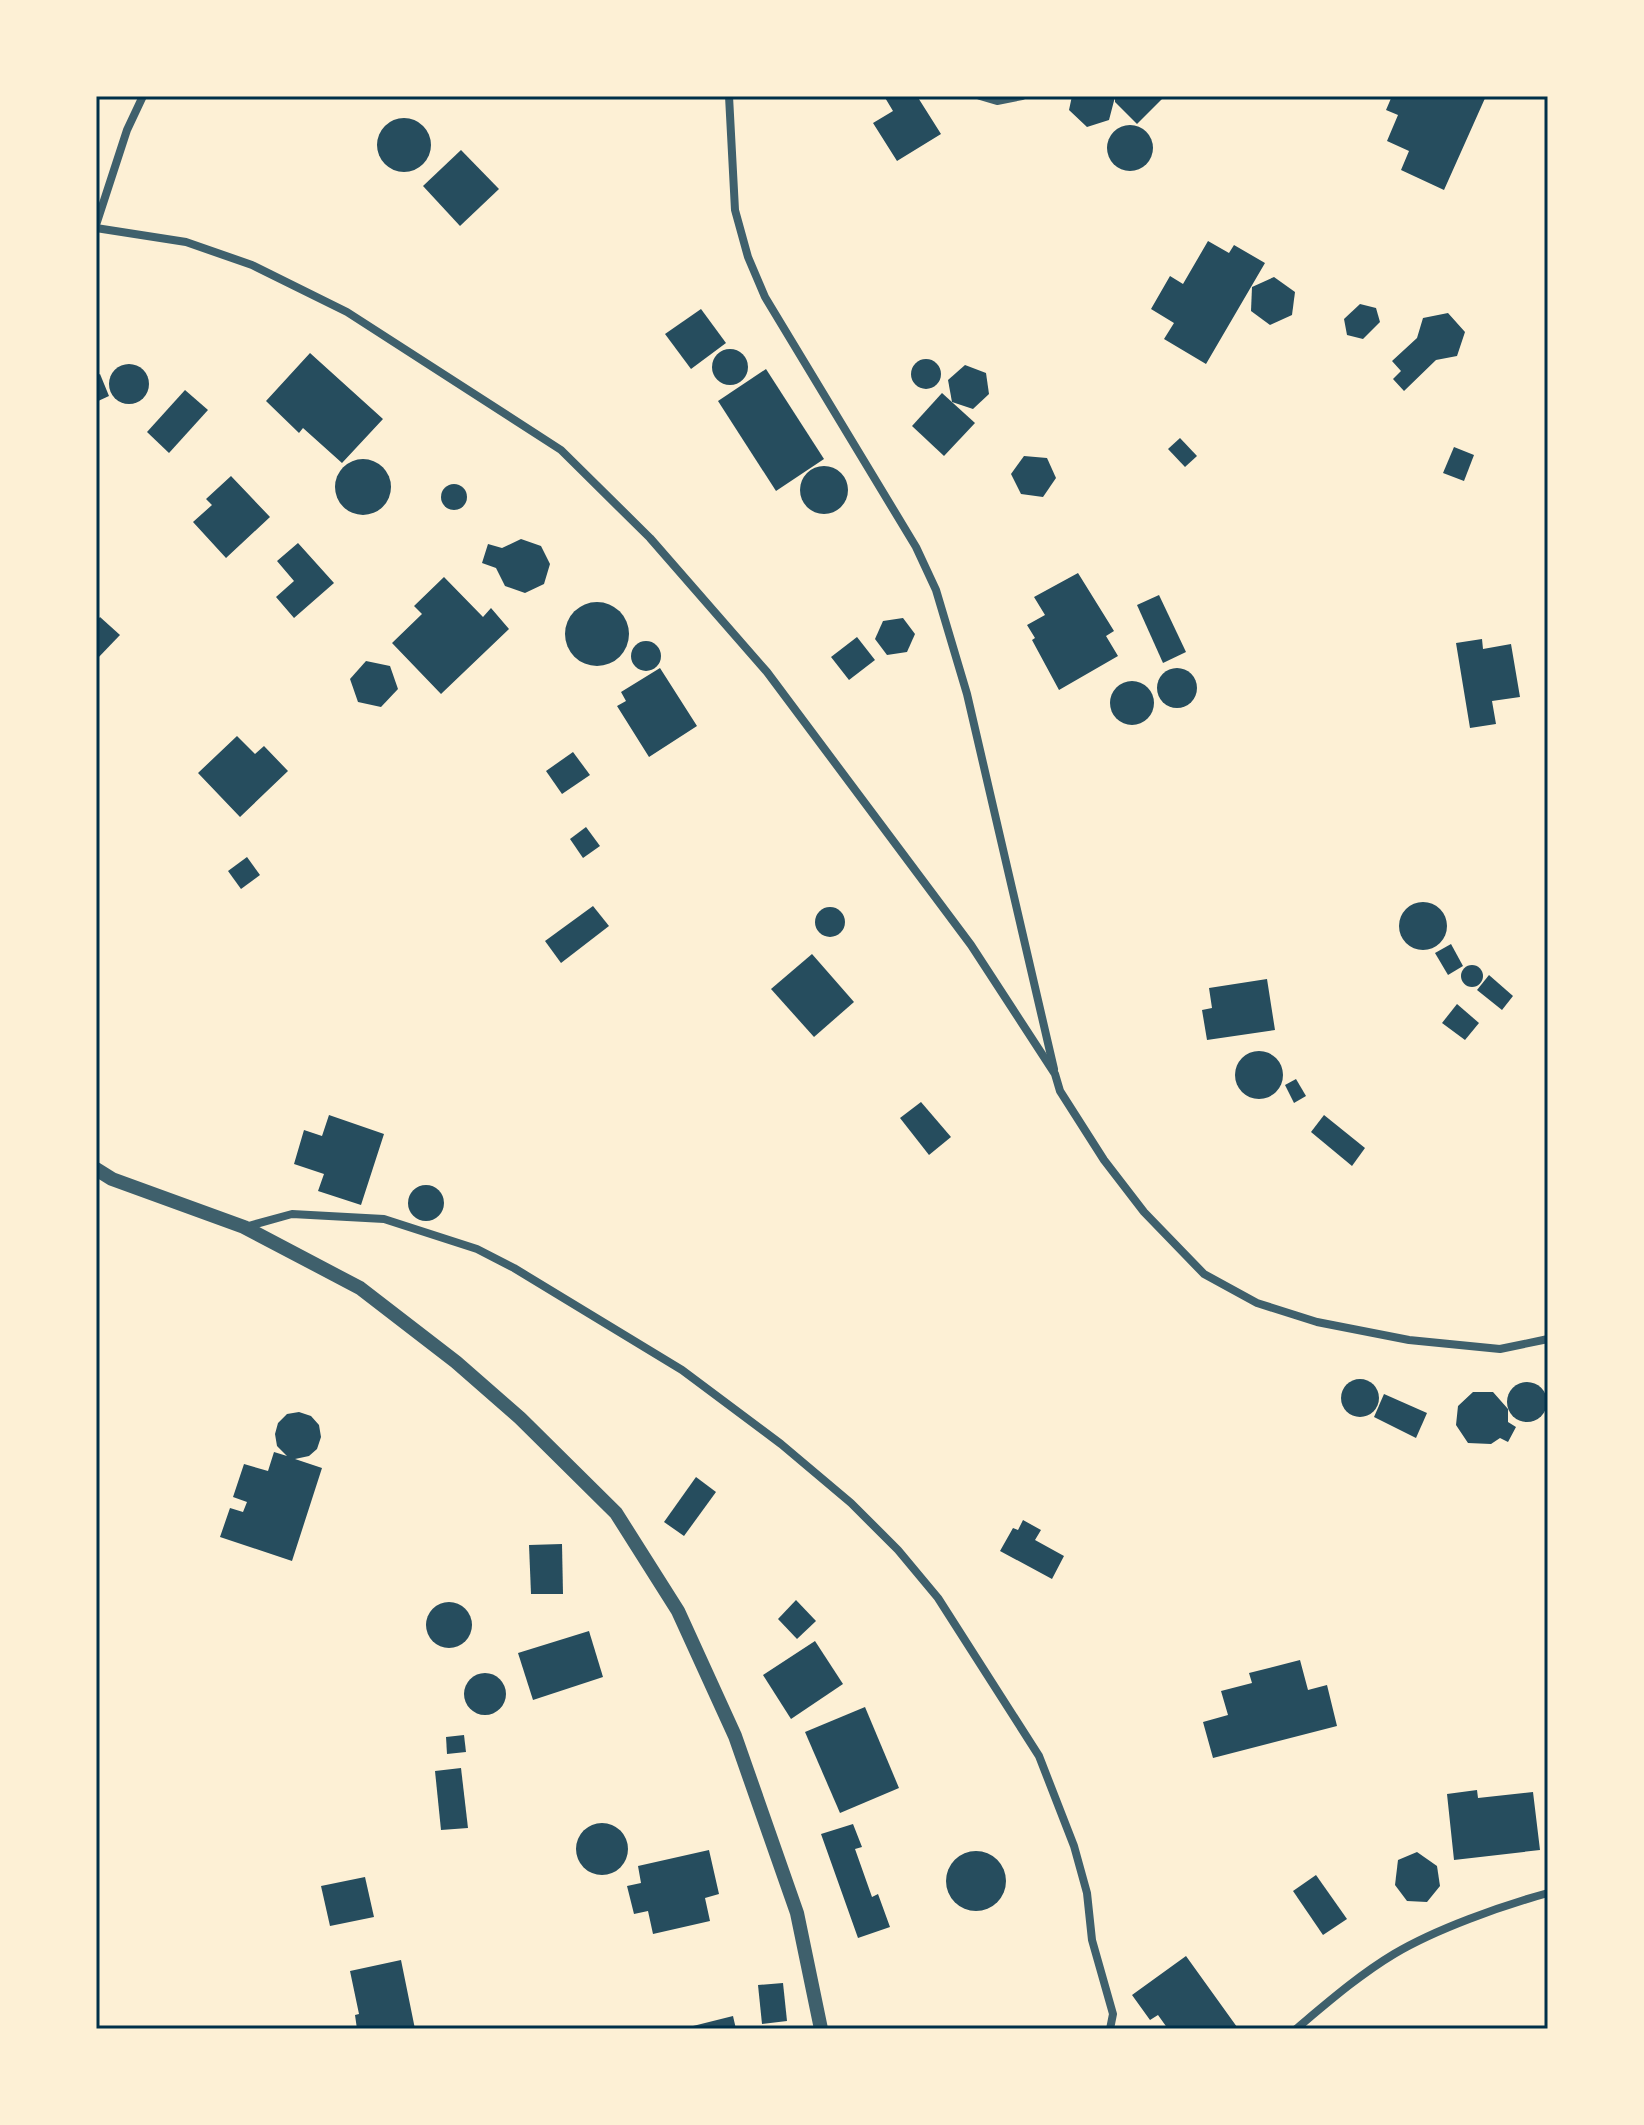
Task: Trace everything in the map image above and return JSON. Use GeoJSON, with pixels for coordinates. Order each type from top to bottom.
{"type":"FeatureCollection","features":[{"type":"Feature","properties":{"kind":"street"},"geometry":{"type":"LineString","coordinates":[[143,96],[127,130],[96,227],[186,242],[252,265],[347,312],[561,450],[650,538],[767,672],[971,945],[1055,1074]]}},
{"type":"Feature","properties":{"kind":"street"},"geometry":{"type":"LineString","coordinates":[[729,96],[735,210],[748,257],[765,297],[916,547],[940,604],[967,694],[1007,855],[1060,1091],[1104,1160],[1144,1212],[1204,1274],[1257,1303],[1317,1322],[1409,1340],[1500,1349],[1548,1339]]}},
{"type":"Feature","properties":{"kind":"street"},"geometry":{"type":"LineString","coordinates":[[980,96],[997,101],[1022,96]]}},
{"type":"Feature","properties":{"kind":"street"},"geometry":{"type":"LineString","coordinates":[[96,1169],[138,1189],[244,1227],[360,1288],[456,1362],[520,1418],[616,1513],[678,1611],[735,1736],[797,1913],[821,2029]]}},
{"type":"Feature","properties":{"kind":"street"},"geometry":{"type":"LineString","coordinates":[[244,1227],[292,1214],[384,1219],[477,1249],[514,1268],[682,1370],[781,1444],[851,1503],[898,1550],[938,1598],[1039,1756],[1074,1846],[1084,1881],[1092,1940],[1113,2014],[1110,2029]]}},
{"type":"Feature","properties":{"kind":"street"},"geometry":{"type":"LineString","coordinates":[[1296,2029],[1332,1998],[1395,1954],[1510,1903],[1548,1893]]}},
{"type":"Feature","properties":{"kind":"building"},"geometry":{"type":"Polygon","coordinates":[[[884,96],[917,96],[941,134],[897,161],[873,123],[893,111],[884,96]]]}},
{"type":"Feature","properties":{"kind":"building"},"geometry":{"type":"Polygon","coordinates":[[[1072,96],[1165,96],[1137,124],[1115,102],[1115,97],[1109,120],[1087,127],[1069,110],[1072,96]]]}},
{"type":"Feature","properties":{"kind":"building"},"geometry":{"type":"Polygon","coordinates":[[[1392,96],[1486,96],[1444,190],[1401,170],[1409,151],[1387,141],[1398,115],[1386,110],[1392,96]]]}},
{"type":"Feature","properties":{"kind":"building"},"geometry":{"type":"Polygon","coordinates":[[[404,118],[423,126],[431,145],[423,164],[404,172],[385,164],[377,145],[385,126],[404,118]]]}},
{"type":"Feature","properties":{"kind":"building"},"geometry":{"type":"Polygon","coordinates":[[[1130,125],[1146,132],[1153,148],[1146,164],[1130,171],[1114,164],[1107,148],[1114,132],[1130,125]]]}},
{"type":"Feature","properties":{"kind":"building"},"geometry":{"type":"Polygon","coordinates":[[[461,150],[499,189],[460,226],[423,186],[461,150]]]}},
{"type":"Feature","properties":{"kind":"building"},"geometry":{"type":"Polygon","coordinates":[[[1208,241],[1229,253],[1234,245],[1265,263],[1206,364],[1164,339],[1174,323],[1151,309],[1170,276],[1183,284],[1208,241]]]}},
{"type":"Feature","properties":{"kind":"building"},"geometry":{"type":"Polygon","coordinates":[[[1274,277],[1295,292],[1292,315],[1270,325],[1251,311],[1252,287],[1274,277]]]}},
{"type":"Feature","properties":{"kind":"building"},"geometry":{"type":"Polygon","coordinates":[[[1360,304],[1376,308],[1380,322],[1363,339],[1347,335],[1344,319],[1360,304]]]}},
{"type":"Feature","properties":{"kind":"building"},"geometry":{"type":"Polygon","coordinates":[[[701,309],[726,343],[691,369],[665,334],[701,309]]]}},
{"type":"Feature","properties":{"kind":"building"},"geometry":{"type":"Polygon","coordinates":[[[1448,313],[1465,332],[1457,356],[1436,360],[1404,391],[1393,379],[1401,371],[1392,361],[1417,338],[1423,318],[1448,313]]]}},
{"type":"Feature","properties":{"kind":"building"},"geometry":{"type":"Polygon","coordinates":[[[730,349],[743,354],[748,367],[743,380],[730,385],[717,380],[712,367],[717,354],[730,349]]]}},
{"type":"Feature","properties":{"kind":"building"},"geometry":{"type":"Polygon","coordinates":[[[310,353],[383,419],[342,463],[303,428],[299,433],[266,401],[310,353]]]}},
{"type":"Feature","properties":{"kind":"building"},"geometry":{"type":"Polygon","coordinates":[[[926,359],[932,360],[940,368],[940,380],[932,388],[926,389],[920,388],[912,380],[911,374],[912,368],[920,360],[926,359]]]}},
{"type":"Feature","properties":{"kind":"building"},"geometry":{"type":"Polygon","coordinates":[[[129,364],[143,370],[149,384],[143,398],[129,404],[115,398],[109,384],[115,370],[129,364]]]}},
{"type":"Feature","properties":{"kind":"building"},"geometry":{"type":"Polygon","coordinates":[[[965,365],[986,373],[989,394],[973,409],[952,402],[948,380],[965,365]]]}},
{"type":"Feature","properties":{"kind":"building"},"geometry":{"type":"Polygon","coordinates":[[[766,369],[824,459],[776,491],[718,401],[766,369]]]}},
{"type":"Feature","properties":{"kind":"building"},"geometry":{"type":"Polygon","coordinates":[[[100,374],[109,396],[96,402],[96,376],[100,374]]]}},
{"type":"Feature","properties":{"kind":"building"},"geometry":{"type":"Polygon","coordinates":[[[185,390],[208,410],[169,453],[147,432],[185,390]]]}},
{"type":"Feature","properties":{"kind":"building"},"geometry":{"type":"Polygon","coordinates":[[[942,393],[975,423],[944,456],[912,426],[942,393]]]}},
{"type":"Feature","properties":{"kind":"building"},"geometry":{"type":"Polygon","coordinates":[[[1180,438],[1197,456],[1185,467],[1168,449],[1180,438]]]}},
{"type":"Feature","properties":{"kind":"building"},"geometry":{"type":"Polygon","coordinates":[[[1454,447],[1474,455],[1464,481],[1443,473],[1454,447]]]}},
{"type":"Feature","properties":{"kind":"building"},"geometry":{"type":"Polygon","coordinates":[[[1024,456],[1047,458],[1056,478],[1043,497],[1021,494],[1011,474],[1024,456]]]}},
{"type":"Feature","properties":{"kind":"building"},"geometry":{"type":"Polygon","coordinates":[[[363,459],[383,467],[391,487],[383,507],[363,515],[343,507],[335,487],[343,467],[363,459]]]}},
{"type":"Feature","properties":{"kind":"building"},"geometry":{"type":"Polygon","coordinates":[[[824,466],[841,473],[848,490],[841,507],[824,514],[807,507],[800,490],[807,473],[824,466]]]}},
{"type":"Feature","properties":{"kind":"building"},"geometry":{"type":"Polygon","coordinates":[[[231,476],[270,517],[226,558],[193,522],[212,505],[206,499],[231,476]]]}},
{"type":"Feature","properties":{"kind":"building"},"geometry":{"type":"Polygon","coordinates":[[[454,484],[464,487],[467,497],[464,507],[454,510],[444,507],[441,497],[444,487],[454,484]]]}},
{"type":"Feature","properties":{"kind":"building"},"geometry":{"type":"Polygon","coordinates":[[[521,539],[541,546],[550,564],[544,584],[525,593],[505,586],[496,568],[482,563],[488,544],[502,548],[521,539]]]}},
{"type":"Feature","properties":{"kind":"building"},"geometry":{"type":"Polygon","coordinates":[[[298,543],[334,583],[294,618],[276,597],[294,581],[277,561],[298,543]]]}},
{"type":"Feature","properties":{"kind":"building"},"geometry":{"type":"Polygon","coordinates":[[[1078,573],[1114,631],[1106,636],[1118,656],[1059,690],[1027,625],[1045,615],[1034,597],[1078,573]]]}},
{"type":"Feature","properties":{"kind":"building"},"geometry":{"type":"Polygon","coordinates":[[[444,577],[483,617],[491,608],[509,629],[441,694],[392,643],[422,614],[414,606],[444,577]]]}},
{"type":"Feature","properties":{"kind":"building"},"geometry":{"type":"Polygon","coordinates":[[[1159,595],[1186,652],[1163,663],[1137,605],[1159,595]]]}},
{"type":"Feature","properties":{"kind":"building"},"geometry":{"type":"Polygon","coordinates":[[[591,602],[603,602],[620,611],[627,622],[627,646],[620,657],[603,666],[591,666],[579,661],[570,652],[565,640],[565,628],[570,616],[579,607],[591,602]]]}},
{"type":"Feature","properties":{"kind":"building"},"geometry":{"type":"Polygon","coordinates":[[[100,617],[120,635],[96,660],[96,622],[100,617]]]}},
{"type":"Feature","properties":{"kind":"building"},"geometry":{"type":"Polygon","coordinates":[[[903,618],[915,634],[907,652],[887,655],[875,639],[883,621],[903,618]]]}},
{"type":"Feature","properties":{"kind":"building"},"geometry":{"type":"Polygon","coordinates":[[[857,637],[875,660],[849,680],[831,657],[857,637]]]}},
{"type":"Feature","properties":{"kind":"building"},"geometry":{"type":"Polygon","coordinates":[[[1482,639],[1483,649],[1511,644],[1520,697],[1492,701],[1496,724],[1470,728],[1456,643],[1482,639]]]}},
{"type":"Feature","properties":{"kind":"building"},"geometry":{"type":"Polygon","coordinates":[[[646,641],[657,645],[661,656],[657,667],[646,671],[635,667],[631,656],[635,645],[646,641]]]}},
{"type":"Feature","properties":{"kind":"building"},"geometry":{"type":"Polygon","coordinates":[[[366,661],[390,666],[398,689],[381,707],[358,702],[350,679],[366,661]]]}},
{"type":"Feature","properties":{"kind":"building"},"geometry":{"type":"Polygon","coordinates":[[[660,668],[697,726],[649,757],[617,706],[626,701],[621,692],[660,668]]]}},
{"type":"Feature","properties":{"kind":"building"},"geometry":{"type":"Polygon","coordinates":[[[1177,668],[1191,674],[1197,688],[1191,702],[1177,708],[1163,702],[1157,688],[1163,674],[1177,668]]]}},
{"type":"Feature","properties":{"kind":"building"},"geometry":{"type":"Polygon","coordinates":[[[1132,681],[1148,687],[1154,703],[1148,719],[1132,725],[1116,719],[1110,703],[1116,687],[1132,681]]]}},
{"type":"Feature","properties":{"kind":"building"},"geometry":{"type":"Polygon","coordinates":[[[237,736],[255,754],[264,746],[288,771],[240,817],[198,773],[237,736]]]}},
{"type":"Feature","properties":{"kind":"building"},"geometry":{"type":"Polygon","coordinates":[[[573,752],[590,775],[562,794],[546,771],[573,752]]]}},
{"type":"Feature","properties":{"kind":"building"},"geometry":{"type":"Polygon","coordinates":[[[586,827],[600,846],[583,858],[570,839],[586,827]]]}},
{"type":"Feature","properties":{"kind":"building"},"geometry":{"type":"Polygon","coordinates":[[[247,857],[260,875],[241,889],[228,871],[247,857]]]}},
{"type":"Feature","properties":{"kind":"building"},"geometry":{"type":"Polygon","coordinates":[[[1423,902],[1440,909],[1447,926],[1440,943],[1423,950],[1406,943],[1399,926],[1406,909],[1423,902]]]}},
{"type":"Feature","properties":{"kind":"building"},"geometry":{"type":"Polygon","coordinates":[[[593,906],[609,926],[561,963],[545,941],[593,906]]]}},
{"type":"Feature","properties":{"kind":"building"},"geometry":{"type":"Polygon","coordinates":[[[830,907],[841,911],[845,922],[841,933],[830,937],[819,933],[815,922],[819,911],[830,907]]]}},
{"type":"Feature","properties":{"kind":"building"},"geometry":{"type":"Polygon","coordinates":[[[1451,944],[1463,966],[1448,975],[1435,953],[1451,944]]]}},
{"type":"Feature","properties":{"kind":"building"},"geometry":{"type":"Polygon","coordinates":[[[812,954],[854,1002],[814,1037],[771,989],[812,954]]]}},
{"type":"Feature","properties":{"kind":"building"},"geometry":{"type":"Polygon","coordinates":[[[1472,965],[1480,968],[1483,976],[1480,984],[1472,987],[1464,984],[1461,976],[1464,968],[1472,965]]]}},
{"type":"Feature","properties":{"kind":"building"},"geometry":{"type":"Polygon","coordinates":[[[1489,975],[1513,996],[1502,1010],[1477,990],[1489,975]]]}},
{"type":"Feature","properties":{"kind":"building"},"geometry":{"type":"Polygon","coordinates":[[[1267,979],[1275,1030],[1207,1040],[1202,1010],[1212,1008],[1209,988],[1267,979]]]}},
{"type":"Feature","properties":{"kind":"building"},"geometry":{"type":"Polygon","coordinates":[[[1457,1004],[1479,1023],[1465,1040],[1442,1023],[1457,1004]]]}},
{"type":"Feature","properties":{"kind":"building"},"geometry":{"type":"Polygon","coordinates":[[[1259,1051],[1276,1058],[1283,1075],[1276,1092],[1259,1099],[1242,1092],[1235,1075],[1242,1058],[1259,1051]]]}},
{"type":"Feature","properties":{"kind":"building"},"geometry":{"type":"Polygon","coordinates":[[[1296,1079],[1306,1096],[1294,1103],[1285,1085],[1296,1079]]]}},
{"type":"Feature","properties":{"kind":"building"},"geometry":{"type":"Polygon","coordinates":[[[921,1102],[951,1137],[929,1155],[900,1118],[921,1102]]]}},
{"type":"Feature","properties":{"kind":"building"},"geometry":{"type":"Polygon","coordinates":[[[329,1115],[384,1134],[361,1205],[318,1191],[324,1174],[294,1164],[304,1130],[322,1136],[329,1115]]]}},
{"type":"Feature","properties":{"kind":"building"},"geometry":{"type":"Polygon","coordinates":[[[1324,1115],[1365,1148],[1352,1166],[1311,1132],[1324,1115]]]}},
{"type":"Feature","properties":{"kind":"building"},"geometry":{"type":"Polygon","coordinates":[[[426,1185],[439,1190],[444,1203],[439,1216],[426,1221],[413,1216],[408,1203],[413,1190],[426,1185]]]}},
{"type":"Feature","properties":{"kind":"building"},"geometry":{"type":"Polygon","coordinates":[[[1360,1379],[1373,1385],[1379,1398],[1373,1411],[1360,1417],[1347,1411],[1341,1398],[1347,1385],[1360,1379]]]}},
{"type":"Feature","properties":{"kind":"building"},"geometry":{"type":"Polygon","coordinates":[[[1527,1382],[1541,1388],[1547,1402],[1541,1416],[1527,1422],[1513,1416],[1507,1402],[1513,1388],[1527,1382]]]}},
{"type":"Feature","properties":{"kind":"building"},"geometry":{"type":"Polygon","coordinates":[[[1473,1392],[1493,1392],[1508,1409],[1508,1422],[1516,1427],[1508,1442],[1500,1438],[1491,1444],[1468,1443],[1456,1425],[1458,1406],[1473,1392]]]}},
{"type":"Feature","properties":{"kind":"building"},"geometry":{"type":"Polygon","coordinates":[[[1384,1394],[1427,1413],[1416,1438],[1374,1417],[1384,1394]]]}},
{"type":"Feature","properties":{"kind":"building"},"geometry":{"type":"Polygon","coordinates":[[[299,1412],[311,1416],[319,1425],[321,1437],[317,1449],[309,1456],[295,1459],[322,1468],[292,1561],[220,1537],[230,1508],[243,1512],[247,1502],[233,1497],[244,1464],[268,1471],[274,1452],[287,1456],[277,1446],[275,1434],[278,1423],[287,1414],[299,1412]]]}},
{"type":"Feature","properties":{"kind":"building"},"geometry":{"type":"Polygon","coordinates":[[[696,1477],[716,1492],[684,1536],[664,1522],[696,1477]]]}},
{"type":"Feature","properties":{"kind":"building"},"geometry":{"type":"Polygon","coordinates":[[[1023,1520],[1041,1530],[1035,1540],[1064,1556],[1052,1579],[1000,1551],[1013,1528],[1018,1530],[1023,1520]]]}},
{"type":"Feature","properties":{"kind":"building"},"geometry":{"type":"Polygon","coordinates":[[[562,1544],[563,1594],[531,1594],[529,1545],[562,1544]]]}},
{"type":"Feature","properties":{"kind":"building"},"geometry":{"type":"Polygon","coordinates":[[[796,1600],[816,1621],[797,1639],[778,1619],[796,1600]]]}},
{"type":"Feature","properties":{"kind":"building"},"geometry":{"type":"Polygon","coordinates":[[[449,1602],[465,1609],[472,1625],[465,1641],[449,1648],[433,1641],[426,1625],[433,1609],[449,1602]]]}},
{"type":"Feature","properties":{"kind":"building"},"geometry":{"type":"Polygon","coordinates":[[[589,1631],[603,1677],[533,1700],[518,1653],[589,1631]]]}},
{"type":"Feature","properties":{"kind":"building"},"geometry":{"type":"Polygon","coordinates":[[[815,1641],[843,1684],[791,1719],[763,1675],[815,1641]]]}},
{"type":"Feature","properties":{"kind":"building"},"geometry":{"type":"Polygon","coordinates":[[[1300,1660],[1308,1690],[1327,1685],[1337,1726],[1213,1758],[1203,1722],[1228,1715],[1221,1691],[1252,1683],[1249,1673],[1300,1660]]]}},
{"type":"Feature","properties":{"kind":"building"},"geometry":{"type":"Polygon","coordinates":[[[485,1673],[500,1679],[506,1694],[500,1709],[485,1715],[470,1709],[464,1694],[470,1679],[485,1673]]]}},
{"type":"Feature","properties":{"kind":"building"},"geometry":{"type":"Polygon","coordinates":[[[865,1707],[899,1788],[840,1813],[805,1732],[865,1707]]]}},
{"type":"Feature","properties":{"kind":"building"},"geometry":{"type":"Polygon","coordinates":[[[464,1735],[466,1752],[447,1754],[446,1737],[464,1735]]]}},
{"type":"Feature","properties":{"kind":"building"},"geometry":{"type":"Polygon","coordinates":[[[461,1768],[468,1828],[441,1830],[435,1771],[461,1768]]]}},
{"type":"Feature","properties":{"kind":"building"},"geometry":{"type":"Polygon","coordinates":[[[1477,1790],[1478,1798],[1533,1792],[1540,1850],[1454,1860],[1447,1794],[1477,1790]]]}},
{"type":"Feature","properties":{"kind":"building"},"geometry":{"type":"Polygon","coordinates":[[[602,1823],[620,1831],[628,1849],[620,1867],[602,1875],[584,1867],[576,1849],[584,1831],[602,1823]]]}},
{"type":"Feature","properties":{"kind":"building"},"geometry":{"type":"Polygon","coordinates":[[[853,1824],[862,1847],[855,1849],[872,1897],[878,1894],[890,1927],[858,1938],[821,1834],[853,1824]]]}},
{"type":"Feature","properties":{"kind":"building"},"geometry":{"type":"Polygon","coordinates":[[[709,1850],[719,1894],[705,1898],[710,1921],[653,1934],[648,1911],[634,1914],[627,1886],[641,1883],[638,1866],[709,1850]]]}},
{"type":"Feature","properties":{"kind":"building"},"geometry":{"type":"Polygon","coordinates":[[[976,1851],[988,1853],[997,1860],[1004,1869],[1004,1893],[997,1902],[988,1909],[976,1911],[964,1909],[955,1902],[948,1893],[946,1881],[948,1869],[955,1860],[964,1853],[976,1851]]]}},
{"type":"Feature","properties":{"kind":"building"},"geometry":{"type":"Polygon","coordinates":[[[1417,1852],[1437,1866],[1440,1886],[1427,1902],[1407,1901],[1395,1885],[1398,1860],[1417,1852]]]}},
{"type":"Feature","properties":{"kind":"building"},"geometry":{"type":"Polygon","coordinates":[[[1316,1875],[1347,1919],[1323,1935],[1293,1891],[1316,1875]]]}},
{"type":"Feature","properties":{"kind":"building"},"geometry":{"type":"Polygon","coordinates":[[[365,1877],[374,1917],[330,1926],[321,1886],[365,1877]]]}},
{"type":"Feature","properties":{"kind":"building"},"geometry":{"type":"Polygon","coordinates":[[[1186,1956],[1237,2027],[1235,2029],[1168,2029],[1158,2015],[1150,2020],[1132,1995],[1186,1956]]]}},
{"type":"Feature","properties":{"kind":"building"},"geometry":{"type":"Polygon","coordinates":[[[401,1960],[415,2029],[357,2029],[355,2015],[359,2014],[350,1971],[401,1960]]]}},
{"type":"Feature","properties":{"kind":"building"},"geometry":{"type":"Polygon","coordinates":[[[783,1983],[787,2021],[762,2024],[758,1985],[783,1983]]]}},
{"type":"Feature","properties":{"kind":"building"},"geometry":{"type":"Polygon","coordinates":[[[733,2016],[736,2029],[685,2029],[685,2028],[733,2016]]]}}]}
